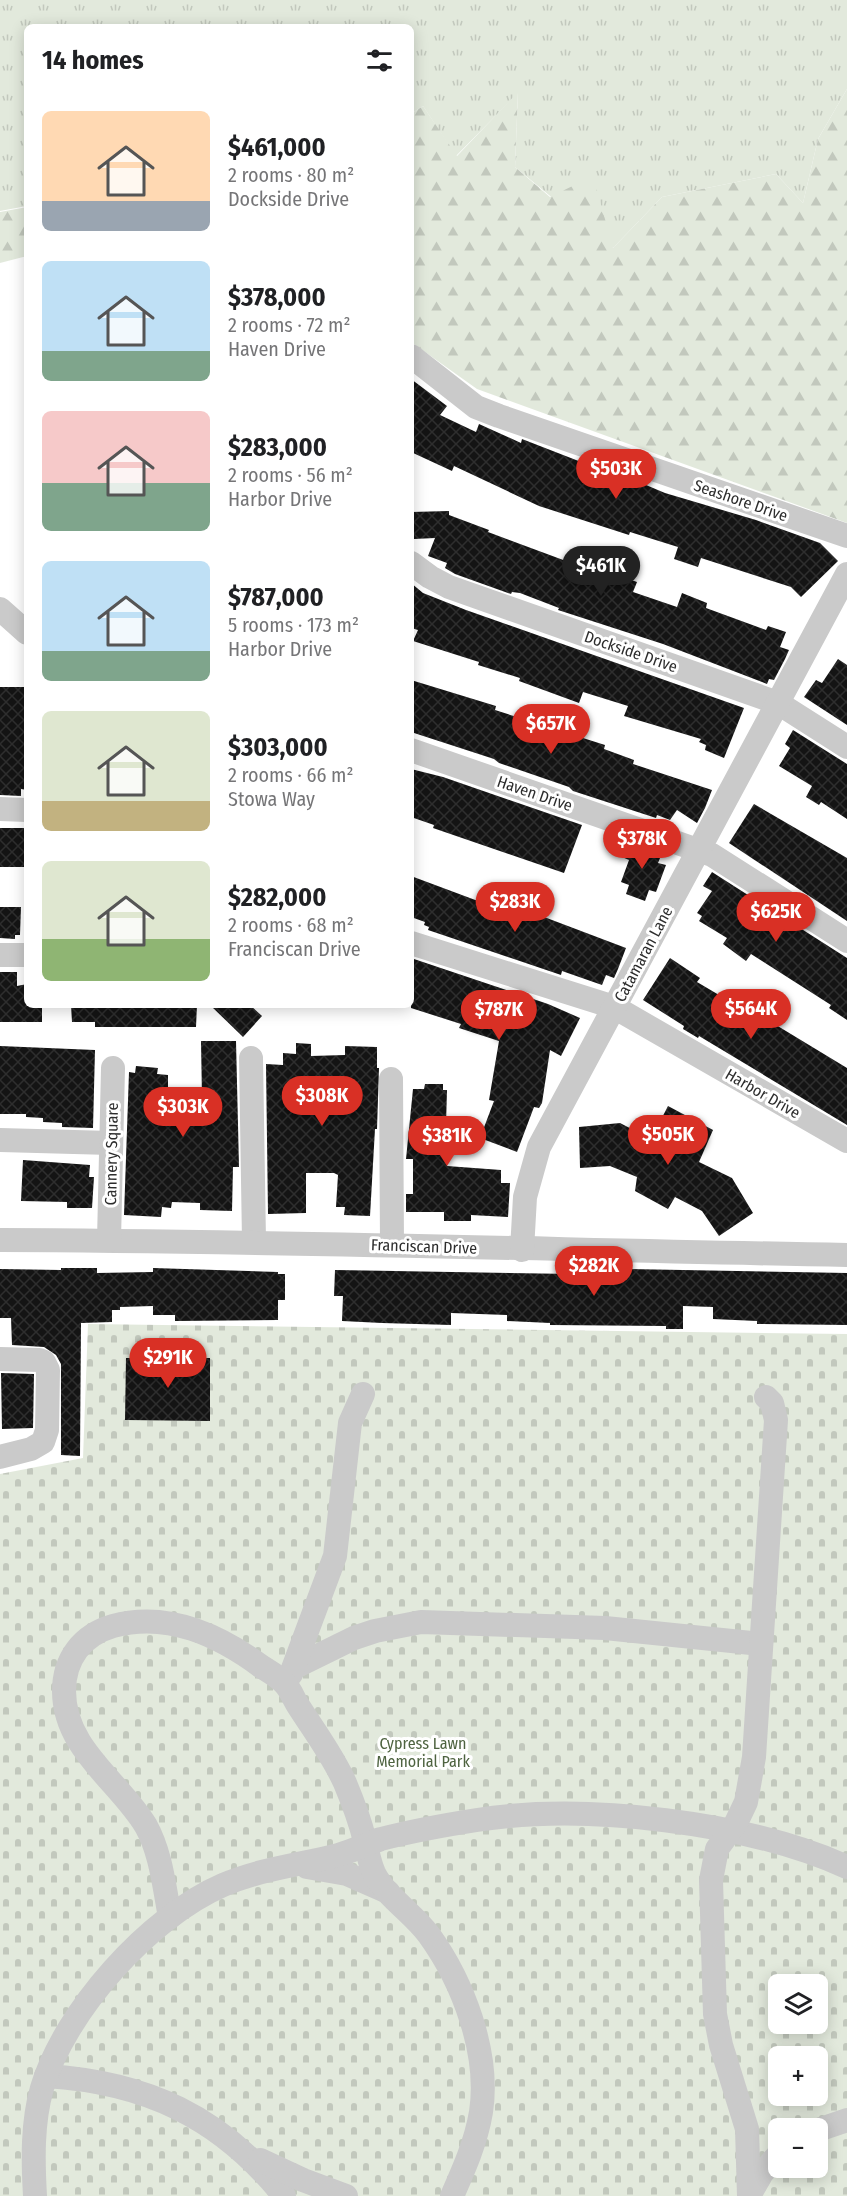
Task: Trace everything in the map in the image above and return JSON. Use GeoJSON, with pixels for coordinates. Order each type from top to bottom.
{"type":"FeatureCollection","features":[{"type":"Feature","properties":{"kind":"street","name":"Seashore Drive"},"geometry":{"type":"LineString","coordinates":[[414,358],[476,406],[499,416],[847,536]]}},
{"type":"Feature","properties":{"kind":"street","name":"Dockside Drive"},"geometry":{"type":"LineString","coordinates":[[414,565],[430,578],[449,587],[778,703],[847,747]]}},
{"type":"Feature","properties":{"kind":"street","name":"Catamaran Lane"},"geometry":{"type":"LineString","coordinates":[[522,1250],[525,1197],[539,1147],[847,574]]}},
{"type":"Feature","properties":{"kind":"street"},"geometry":{"type":"LineString","coordinates":[[0,609],[24,630]]}},
{"type":"Feature","properties":{"kind":"street","name":"Haven Drive"},"geometry":{"type":"LineString","coordinates":[[414,751],[699,849],[751,877],[847,941]]}},
{"type":"Feature","properties":{"kind":"street"},"geometry":{"type":"LineString","coordinates":[[0,809],[24,810]]}},
{"type":"Feature","properties":{"kind":"street","name":"Harbor Drive"},"geometry":{"type":"LineString","coordinates":[[414,944],[614,1007],[847,1141]]}},
{"type":"Feature","properties":{"kind":"street"},"geometry":{"type":"LineString","coordinates":[[0,955],[24,955]]}},
{"type":"Feature","properties":{"kind":"street"},"geometry":{"type":"LineString","coordinates":[[251,1058],[254,1241]]}},
{"type":"Feature","properties":{"kind":"street","name":"Cannery Square"},"geometry":{"type":"LineString","coordinates":[[109,1240],[113,1068]]}},
{"type":"Feature","properties":{"kind":"street"},"geometry":{"type":"LineString","coordinates":[[391,1079],[392,1245]]}},
{"type":"Feature","properties":{"kind":"street"},"geometry":{"type":"LineString","coordinates":[[0,1140],[111,1143]]}},
{"type":"Feature","properties":{"kind":"street","name":"Franciscan Drive"},"geometry":{"type":"LineString","coordinates":[[0,1240],[254,1241],[522,1250],[847,1255]]}},
{"type":"Feature","properties":{"kind":"street"},"geometry":{"type":"LineString","coordinates":[[0,1359],[44,1362],[47,1365],[48,1380],[47,1430],[44,1442],[23,1452],[0,1457]]}},
{"type":"Feature","properties":{"kind":"street"},"geometry":{"type":"LineString","coordinates":[[290,1676],[335,1556],[350,1423],[363,1394]]}},
{"type":"Feature","properties":{"kind":"street"},"geometry":{"type":"LineString","coordinates":[[749,2196],[747,2129],[721,2045],[713,1998],[712,1867],[717,1849],[730,1832],[746,1802],[751,1779],[776,1420],[775,1411],[766,1398]]}},
{"type":"Feature","properties":{"kind":"street"},"geometry":{"type":"LineString","coordinates":[[290,1676],[375,1631],[421,1622],[571,1626],[761,1644]]}},
{"type":"Feature","properties":{"kind":"street"},"geometry":{"type":"LineString","coordinates":[[170,1917],[157,1854],[146,1826],[87,1754],[70,1724],[64,1699],[69,1664],[82,1642],[105,1629],[132,1623],[179,1624],[213,1636],[247,1656],[290,1676],[352,1800],[375,1874],[390,1893],[420,1923],[446,1963],[467,2012],[477,2047],[482,2078],[481,2110],[473,2143],[452,2196]]}},
{"type":"Feature","properties":{"kind":"street"},"geometry":{"type":"LineString","coordinates":[[35,2196],[36,2124],[46,2076],[63,2042],[106,1980],[128,1954],[193,1900],[224,1885],[282,1867],[338,1855],[366,1844],[476,1820],[527,1814],[633,1817],[730,1832],[800,1848],[847,1867]]}},
{"type":"Feature","properties":{"kind":"street"},"geometry":{"type":"LineString","coordinates":[[282,1867],[313,1867],[347,1874],[390,1893]]}},
{"type":"Feature","properties":{"kind":"street"},"geometry":{"type":"LineString","coordinates":[[46,2076],[105,2083],[158,2098],[192,2115],[236,2145],[288,2174],[346,2196]]}},
{"type":"Feature","properties":{"kind":"street"},"geometry":{"type":"LineString","coordinates":[[828,2127],[847,2120]]}},
{"type":"Feature","properties":{"kind":"street"},"geometry":{"type":"LineString","coordinates":[[236,2145],[257,2164],[284,2196]]}},
{"type":"Feature","properties":{"kind":"street"},"geometry":{"type":"LineString","coordinates":[[749,2196],[768,2166]]}},
{"type":"Feature","properties":{"kind":"green space"},"geometry":{"type":"Polygon","coordinates":[[[0,0],[847,0],[847,89],[818,139],[803,203],[776,174],[662,197],[613,248],[515,167],[518,93],[456,156],[423,106],[414,112],[414,24],[24,24],[24,207],[0,211],[0,0]]]}},
{"type":"Feature","properties":{"kind":"green space"},"geometry":{"type":"Polygon","coordinates":[[[847,89],[847,523],[477,389],[414,344],[414,112],[423,106],[457,156],[518,92],[515,167],[550,197],[593,176],[613,248],[662,197],[776,174],[803,203],[818,139],[847,89]]]}},
{"type":"Feature","properties":{"kind":"green space"},"geometry":{"type":"Polygon","coordinates":[[[24,208],[24,257],[0,263],[0,212],[24,208]]]}},
{"type":"Feature","properties":{"kind":"green space","name":"Cypress Lawn Memorial Park"},"geometry":{"type":"Polygon","coordinates":[[[88,1324],[847,1334],[847,2196],[0,2196],[0,1474],[83,1458],[88,1324]]]}},
{"type":"Feature","properties":{"kind":"building"},"geometry":{"type":"Polygon","coordinates":[[[414,381],[447,406],[440,415],[476,432],[479,424],[521,443],[522,439],[612,474],[613,471],[647,483],[646,485],[665,493],[756,520],[820,543],[838,561],[801,597],[791,587],[701,558],[698,567],[674,559],[678,547],[630,532],[629,535],[539,506],[454,466],[452,471],[414,453],[414,381]]]}},
{"type":"Feature","properties":{"kind":"building"},"geometry":{"type":"Polygon","coordinates":[[[449,511],[449,515],[489,530],[488,532],[574,564],[575,560],[637,582],[633,592],[677,607],[682,593],[707,603],[706,608],[766,630],[768,626],[786,632],[780,647],[789,650],[774,680],[769,679],[767,684],[663,644],[558,610],[559,608],[520,593],[512,592],[511,594],[455,574],[445,568],[447,563],[428,556],[435,538],[414,539],[414,512],[449,511]]]}},
{"type":"Feature","properties":{"kind":"building"},"geometry":{"type":"Polygon","coordinates":[[[414,586],[423,593],[466,610],[744,708],[724,758],[705,750],[706,745],[699,742],[701,739],[624,716],[628,706],[583,692],[579,703],[519,681],[520,678],[478,665],[479,662],[414,641],[418,630],[414,629],[414,586]]]}},
{"type":"Feature","properties":{"kind":"building"},"geometry":{"type":"Polygon","coordinates":[[[838,659],[847,665],[847,725],[804,697],[816,680],[822,683],[838,659]]]}},
{"type":"Feature","properties":{"kind":"building"},"geometry":{"type":"Polygon","coordinates":[[[414,681],[496,706],[495,710],[605,745],[604,749],[634,760],[633,764],[712,790],[697,823],[677,810],[670,820],[657,815],[656,818],[573,791],[569,787],[499,763],[494,759],[414,733],[414,681]]]}},
{"type":"Feature","properties":{"kind":"building"},"geometry":{"type":"Polygon","coordinates":[[[0,687],[24,687],[24,790],[21,789],[21,796],[0,795],[0,687]]]}},
{"type":"Feature","properties":{"kind":"building"},"geometry":{"type":"Polygon","coordinates":[[[793,730],[847,764],[847,819],[821,802],[819,805],[806,797],[812,786],[779,766],[790,748],[785,744],[793,730]]]}},
{"type":"Feature","properties":{"kind":"building"},"geometry":{"type":"Polygon","coordinates":[[[414,770],[443,777],[582,825],[564,873],[433,828],[434,825],[414,818],[414,770]]]}},
{"type":"Feature","properties":{"kind":"building"},"geometry":{"type":"Polygon","coordinates":[[[754,804],[847,858],[847,921],[729,843],[754,804]]]}},
{"type":"Feature","properties":{"kind":"building"},"geometry":{"type":"Polygon","coordinates":[[[0,828],[24,828],[24,867],[0,867],[0,828]]]}},
{"type":"Feature","properties":{"kind":"building"},"geometry":{"type":"Polygon","coordinates":[[[628,841],[662,853],[658,863],[666,865],[656,892],[649,890],[645,901],[626,894],[629,885],[621,882],[629,860],[622,857],[628,841]]]}},
{"type":"Feature","properties":{"kind":"building"},"geometry":{"type":"Polygon","coordinates":[[[712,872],[847,958],[847,1020],[829,1008],[831,1005],[751,954],[746,961],[723,944],[727,938],[699,921],[702,916],[697,913],[712,891],[703,886],[712,872]]]}},
{"type":"Feature","properties":{"kind":"building"},"geometry":{"type":"Polygon","coordinates":[[[414,877],[486,904],[488,901],[522,912],[523,909],[626,948],[614,978],[606,975],[602,985],[562,971],[561,975],[428,930],[429,927],[424,925],[425,922],[414,918],[414,877]]]}},
{"type":"Feature","properties":{"kind":"building"},"geometry":{"type":"Polygon","coordinates":[[[0,907],[21,907],[20,935],[15,935],[15,939],[0,938],[0,907]]]}},
{"type":"Feature","properties":{"kind":"building"},"geometry":{"type":"Polygon","coordinates":[[[670,958],[700,978],[697,982],[736,1005],[738,1002],[847,1068],[847,1125],[699,1036],[698,1038],[683,1029],[684,1026],[643,1000],[670,958]]]}},
{"type":"Feature","properties":{"kind":"building"},"geometry":{"type":"Polygon","coordinates":[[[414,959],[548,1004],[580,1018],[561,1056],[550,1050],[542,1103],[539,1108],[534,1107],[517,1152],[480,1138],[494,1101],[489,1100],[499,1041],[459,1028],[461,1024],[411,1008],[414,1008],[414,959]]]}},
{"type":"Feature","properties":{"kind":"building"},"geometry":{"type":"Polygon","coordinates":[[[0,972],[17,972],[17,986],[24,985],[24,1008],[42,1008],[42,1022],[0,1022],[0,972]]]}},
{"type":"Feature","properties":{"kind":"building"},"geometry":{"type":"Polygon","coordinates":[[[71,1008],[197,1008],[196,1027],[95,1027],[95,1022],[72,1022],[71,1008]]]}},
{"type":"Feature","properties":{"kind":"building"},"geometry":{"type":"Polygon","coordinates":[[[213,1008],[253,1008],[262,1016],[243,1037],[213,1008]]]}},
{"type":"Feature","properties":{"kind":"building"},"geometry":{"type":"Polygon","coordinates":[[[201,1041],[236,1041],[239,1167],[233,1167],[232,1211],[200,1210],[200,1203],[172,1202],[171,1208],[162,1207],[161,1217],[124,1215],[129,1072],[135,1073],[136,1066],[158,1068],[157,1074],[168,1075],[168,1098],[202,1098],[201,1041]]]}},
{"type":"Feature","properties":{"kind":"building"},"geometry":{"type":"Polygon","coordinates":[[[296,1043],[311,1044],[311,1056],[345,1055],[345,1046],[377,1047],[377,1068],[379,1068],[377,1129],[375,1129],[370,1216],[344,1215],[345,1207],[336,1207],[338,1175],[334,1173],[306,1173],[306,1213],[268,1214],[266,1064],[283,1065],[283,1053],[296,1054],[296,1043]]]}},
{"type":"Feature","properties":{"kind":"building"},"geometry":{"type":"Polygon","coordinates":[[[0,1046],[95,1050],[93,1128],[62,1127],[62,1123],[43,1122],[43,1118],[26,1117],[26,1114],[0,1114],[0,1046]]]}},
{"type":"Feature","properties":{"kind":"building"},"geometry":{"type":"Polygon","coordinates":[[[425,1084],[443,1084],[443,1090],[447,1090],[446,1125],[450,1125],[447,1166],[501,1170],[501,1183],[510,1183],[508,1217],[471,1215],[471,1221],[444,1221],[444,1212],[406,1212],[406,1194],[413,1194],[413,1159],[406,1159],[413,1089],[424,1089],[425,1084]]]}},
{"type":"Feature","properties":{"kind":"building"},"geometry":{"type":"Polygon","coordinates":[[[668,1106],[713,1130],[699,1162],[732,1178],[753,1213],[719,1236],[702,1211],[675,1197],[668,1209],[635,1191],[637,1177],[610,1166],[580,1168],[579,1127],[620,1123],[651,1139],[668,1106]]]}},
{"type":"Feature","properties":{"kind":"building"},"geometry":{"type":"Polygon","coordinates":[[[23,1160],[90,1165],[89,1177],[94,1177],[92,1208],[67,1208],[67,1202],[21,1201],[23,1160]]]}},
{"type":"Feature","properties":{"kind":"building"},"geometry":{"type":"Polygon","coordinates":[[[61,1268],[97,1268],[97,1273],[153,1272],[153,1268],[278,1272],[278,1274],[285,1274],[285,1300],[278,1300],[278,1320],[175,1321],[175,1315],[153,1315],[153,1306],[120,1307],[120,1310],[112,1310],[112,1322],[81,1323],[80,1456],[61,1455],[61,1364],[56,1355],[44,1347],[12,1345],[11,1318],[0,1318],[0,1269],[61,1270],[61,1268]]]}},
{"type":"Feature","properties":{"kind":"building"},"geometry":{"type":"Polygon","coordinates":[[[574,1268],[847,1273],[847,1325],[757,1324],[757,1321],[713,1319],[713,1307],[683,1306],[683,1329],[666,1329],[666,1326],[550,1325],[550,1323],[507,1321],[507,1315],[451,1313],[451,1325],[342,1321],[343,1296],[334,1296],[335,1270],[574,1274],[574,1268]]]}},
{"type":"Feature","properties":{"kind":"building"},"geometry":{"type":"Polygon","coordinates":[[[126,1358],[210,1358],[210,1421],[125,1420],[126,1358]]]}},
{"type":"Feature","properties":{"kind":"building"},"geometry":{"type":"Polygon","coordinates":[[[1,1373],[34,1374],[33,1428],[2,1429],[1,1373]]]}}]}
